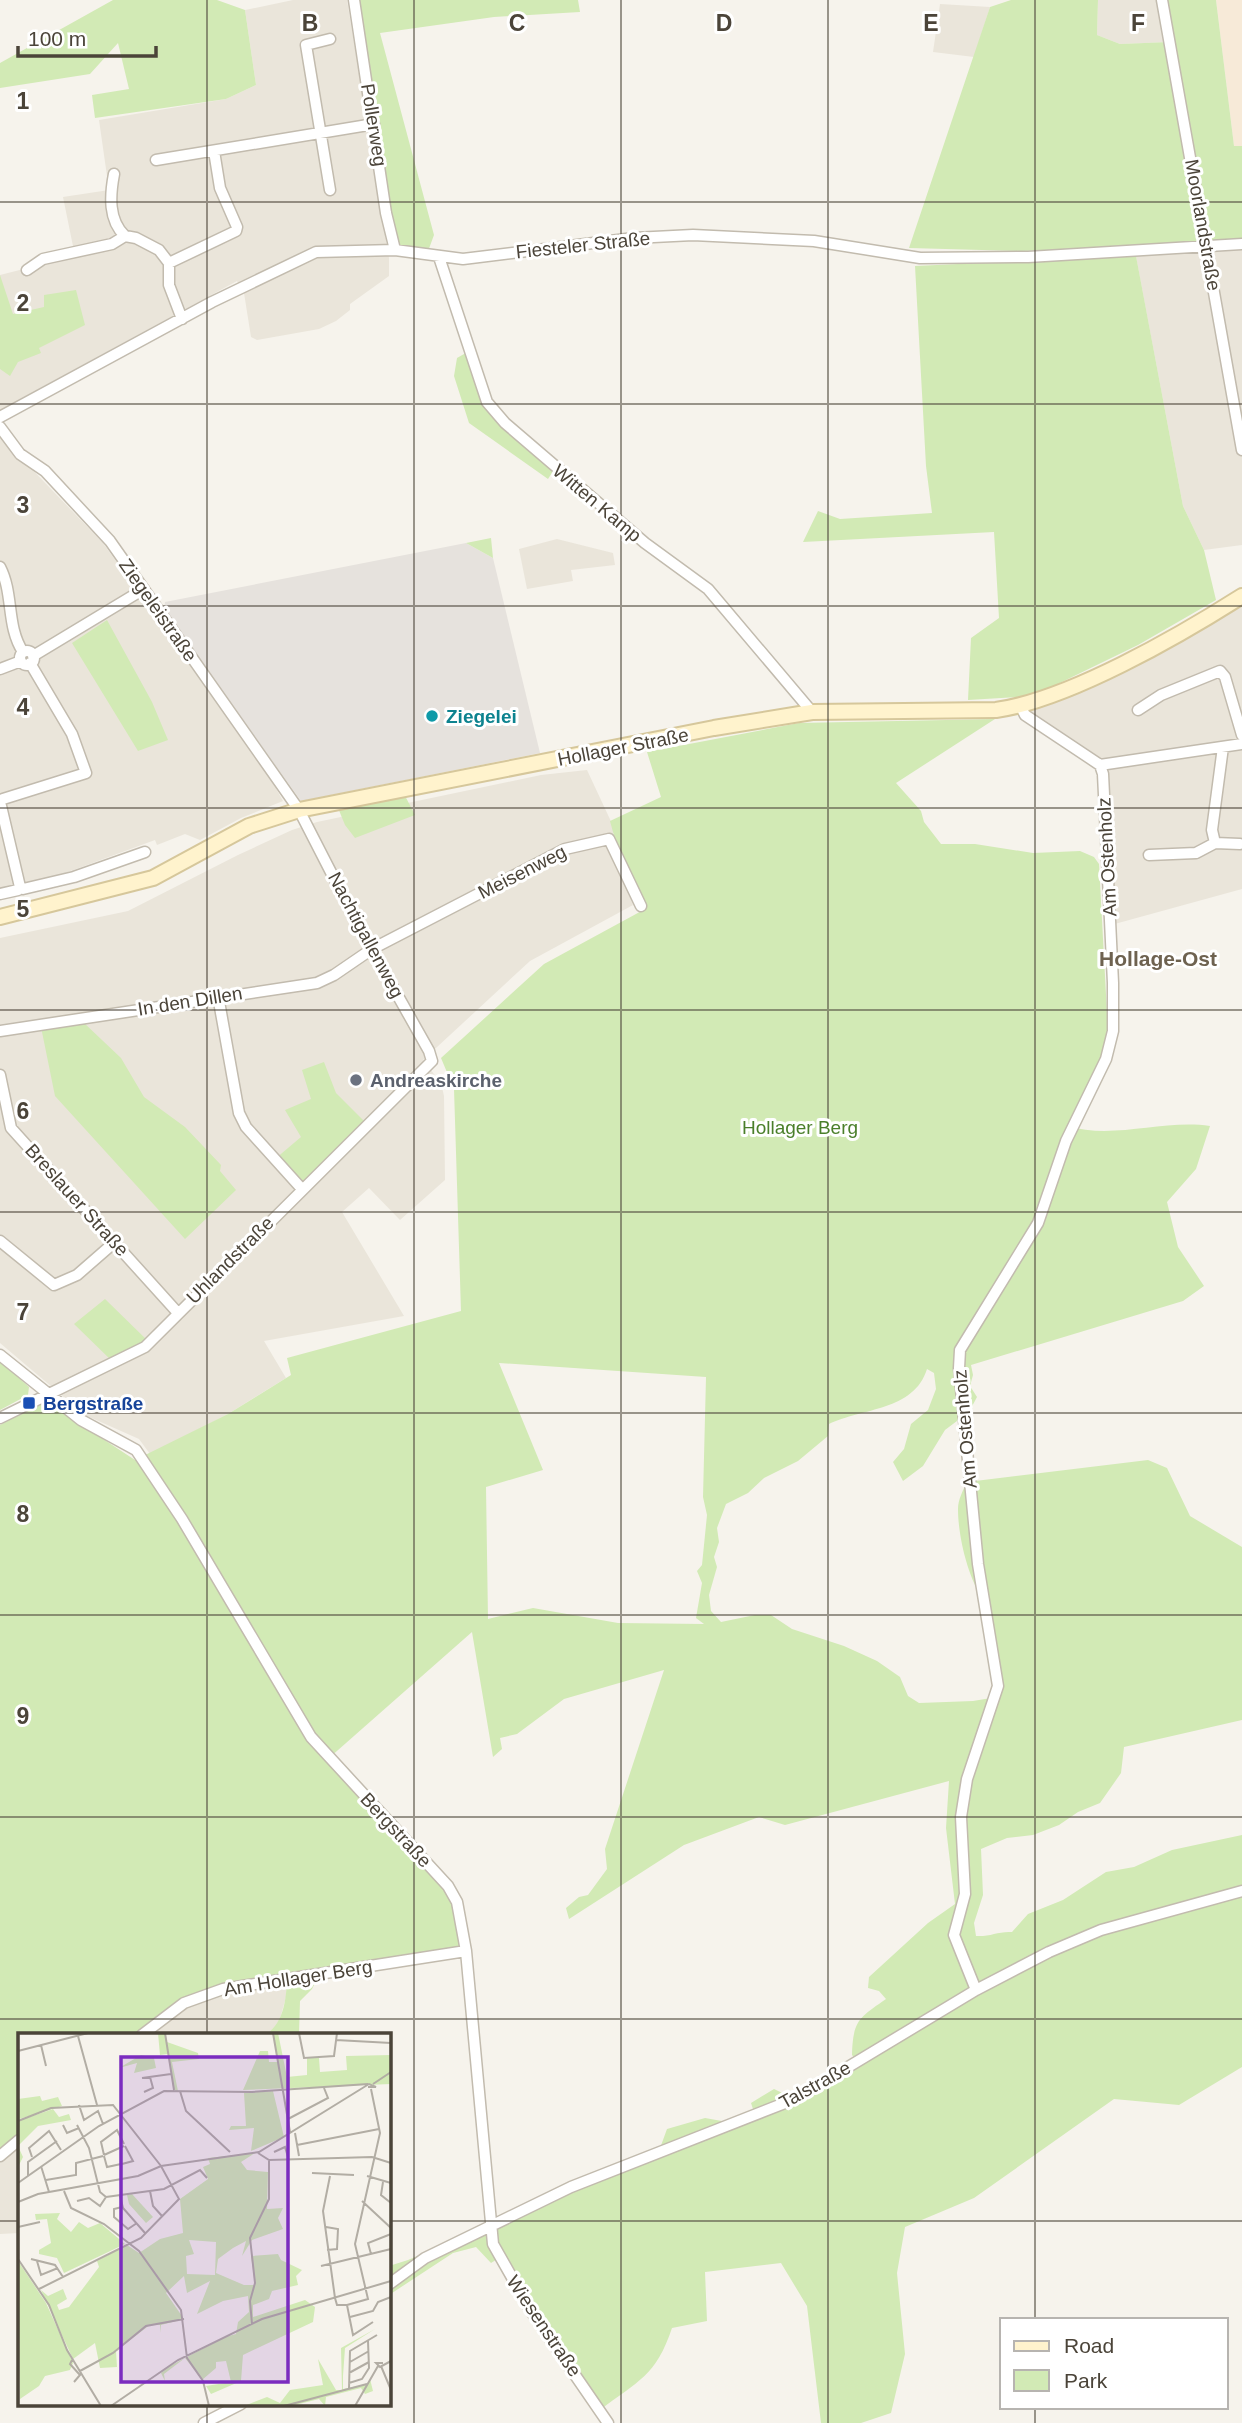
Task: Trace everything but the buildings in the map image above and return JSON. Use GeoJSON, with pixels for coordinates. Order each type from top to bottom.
{"type":"FeatureCollection","features":[{"type":"Feature","properties":{"kind":"main road","name":"Hollager Straße"},"geometry":{"type":"LineString","coordinates":[[0,917],[153,878],[249,826],[299,810],[714,728],[812,712],[996,710],[1021,707],[1115,666],[1205,619],[1242,596]]}},
{"type":"Feature","properties":{"kind":"street","name":"Pollerweg"},"geometry":{"type":"LineString","coordinates":[[354,0],[386,213],[395,250]]}},
{"type":"Feature","properties":{"kind":"street","name":"Moorlandstraße"},"geometry":{"type":"LineString","coordinates":[[1162,0],[1242,450]]}},
{"type":"Feature","properties":{"kind":"street"},"geometry":{"type":"LineString","coordinates":[[330,39],[306,45],[323,132],[330,190]]}},
{"type":"Feature","properties":{"kind":"street"},"geometry":{"type":"LineString","coordinates":[[156,160],[201,150],[214,151],[374,124]]}},
{"type":"Feature","properties":{"kind":"street"},"geometry":{"type":"LineString","coordinates":[[169,263],[236,231],[236,223],[220,188],[214,151]]}},
{"type":"Feature","properties":{"kind":"street"},"geometry":{"type":"LineString","coordinates":[[114,174],[111,190],[117,229],[125,236],[136,238],[159,250],[169,263],[169,285],[182,319]]}},
{"type":"Feature","properties":{"kind":"street","name":"Fiesteler Straße"},"geometry":{"type":"LineString","coordinates":[[0,417],[182,319],[316,252],[395,250],[463,259],[634,238],[693,235],[814,241],[920,258],[1028,257],[1242,244]]}},
{"type":"Feature","properties":{"kind":"street"},"geometry":{"type":"LineString","coordinates":[[27,270],[43,259],[112,244],[125,236]]}},
{"type":"Feature","properties":{"kind":"street","name":"Witten Kamp"},"geometry":{"type":"LineString","coordinates":[[439,257],[487,402],[505,423],[645,543],[708,589],[812,712]]}},
{"type":"Feature","properties":{"kind":"street","name":"Ziegeleistraße"},"geometry":{"type":"LineString","coordinates":[[0,427],[20,454],[46,471],[110,541],[299,810]]}},
{"type":"Feature","properties":{"kind":"street"},"geometry":{"type":"LineString","coordinates":[[0,568],[5,578],[13,634],[72,734],[86,773],[1,802],[26,911]]}},
{"type":"Feature","properties":{"kind":"street"},"geometry":{"type":"LineString","coordinates":[[0,669],[27,658],[144,589]]}},
{"type":"Feature","properties":{"kind":"street"},"geometry":{"type":"LineString","coordinates":[[1138,710],[1161,695],[1220,671],[1225,677],[1242,735]]}},
{"type":"Feature","properties":{"kind":"street"},"geometry":{"type":"LineString","coordinates":[[1021,707],[1025,715],[1100,765],[1242,744]]}},
{"type":"Feature","properties":{"kind":"street"},"geometry":{"type":"LineString","coordinates":[[1216,843],[1212,830],[1223,747]]}},
{"type":"Feature","properties":{"kind":"street","name":"Am Ostenholz"},"geometry":{"type":"LineString","coordinates":[[976,1990],[954,1935],[965,1894],[961,1817],[967,1779],[998,1686],[969,1485],[959,1368],[960,1350],[1038,1223],[1066,1141],[1108,1050],[1113,1031],[1103,774],[1100,765]]}},
{"type":"Feature","properties":{"kind":"street","name":"Nachtigallenweg"},"geometry":{"type":"LineString","coordinates":[[299,810],[432,1060]]}},
{"type":"Feature","properties":{"kind":"street","name":"Meisenweg"},"geometry":{"type":"LineString","coordinates":[[372,949],[565,849],[601,840],[609,839],[641,906]]}},
{"type":"Feature","properties":{"kind":"street"},"geometry":{"type":"LineString","coordinates":[[1149,855],[1196,853],[1216,843],[1240,845]]}},
{"type":"Feature","properties":{"kind":"street"},"geometry":{"type":"LineString","coordinates":[[0,894],[74,877],[145,852]]}},
{"type":"Feature","properties":{"kind":"street","name":"In den Dillen"},"geometry":{"type":"LineString","coordinates":[[0,1031],[317,983],[372,949]]}},
{"type":"Feature","properties":{"kind":"street"},"geometry":{"type":"LineString","coordinates":[[218,996],[239,1112],[246,1127],[301,1188]]}},
{"type":"Feature","properties":{"kind":"street","name":"Uhlandstraße"},"geometry":{"type":"LineString","coordinates":[[0,1418],[145,1347],[301,1188],[432,1060]]}},
{"type":"Feature","properties":{"kind":"street","name":"Breslauer Straße"},"geometry":{"type":"LineString","coordinates":[[0,1075],[5,1120],[178,1313]]}},
{"type":"Feature","properties":{"kind":"street"},"geometry":{"type":"LineString","coordinates":[[0,1241],[54,1285],[77,1275],[116,1241]]}},
{"type":"Feature","properties":{"kind":"street","name":"Bergstraße"},"geometry":{"type":"LineString","coordinates":[[0,1355],[81,1420],[136,1451],[182,1519],[310,1737],[448,1886],[457,1902],[466,1951],[491,2225]]}},
{"type":"Feature","properties":{"kind":"street","name":"Talstraße"},"geometry":{"type":"LineString","coordinates":[[390,2284],[425,2258],[571,2187],[795,2099],[976,1990],[1101,1930],[1242,1891]]}},
{"type":"Feature","properties":{"kind":"street","name":"Am Hollager Berg"},"geometry":{"type":"LineString","coordinates":[[145,2033],[184,2003],[230,1987],[466,1951]]}},
{"type":"Feature","properties":{"kind":"street"},"geometry":{"type":"LineString","coordinates":[[0,2156],[18,2141]]}},
{"type":"Feature","properties":{"kind":"street","name":"Wiesenstraße"},"geometry":{"type":"LineString","coordinates":[[491,2225],[496,2252],[531,2311],[608,2423]]}},
{"type":"Feature","properties":{"kind":"street"},"geometry":{"type":"LineString","coordinates":[[204,2423],[238,2406]]}},
{"type":"Feature","properties":{"kind":"shaded area"},"geometry":{"type":"Polygon","coordinates":[[[293,0],[347,0],[389,258],[389,276],[350,304],[350,310],[336,321],[319,329],[257,340],[251,337],[244,293],[237,281],[0,410],[0,275],[75,256],[63,197],[109,190],[99,120],[226,99],[256,85],[245,10],[293,0]]]}},
{"type":"Feature","properties":{"kind":"shaded area"},"geometry":{"type":"Polygon","coordinates":[[[1098,0],[1162,0],[1170,42],[1120,44],[1097,35],[1098,0]]]}},
{"type":"Feature","properties":{"kind":"shaded area"},"geometry":{"type":"Polygon","coordinates":[[[1216,0],[1242,0],[1242,146],[1234,146],[1216,0]]]}},
{"type":"Feature","properties":{"kind":"shaded area"},"geometry":{"type":"Polygon","coordinates":[[[940,4],[990,7],[974,57],[933,52],[940,4]]]}},
{"type":"Feature","properties":{"kind":"shaded area"},"geometry":{"type":"Polygon","coordinates":[[[1242,241],[1242,545],[1204,550],[1183,506],[1134,246],[1242,241]]]}},
{"type":"Feature","properties":{"kind":"shaded area"},"geometry":{"type":"Polygon","coordinates":[[[0,436],[103,543],[270,778],[283,801],[241,818],[200,840],[185,834],[157,845],[155,840],[57,876],[0,888],[0,436]]]}},
{"type":"Feature","properties":{"kind":"shaded area"},"geometry":{"type":"Polygon","coordinates":[[[557,539],[613,553],[615,565],[571,570],[573,581],[527,589],[519,549],[557,539]]]}},
{"type":"Feature","properties":{"kind":"shaded area"},"geometry":{"type":"Polygon","coordinates":[[[466,543],[493,558],[540,753],[301,801],[164,610],[165,602],[466,543]]]}},
{"type":"Feature","properties":{"kind":"shaded area"},"geometry":{"type":"Polygon","coordinates":[[[1242,596],[1242,889],[1111,925],[1100,766],[1064,743],[1026,706],[1242,596]]]}},
{"type":"Feature","properties":{"kind":"shaded area"},"geometry":{"type":"Polygon","coordinates":[[[587,770],[615,830],[609,842],[633,905],[530,961],[423,1060],[441,1083],[444,1096],[445,1180],[400,1220],[369,1188],[342,1212],[404,1316],[264,1341],[286,1378],[228,1414],[150,1454],[139,1439],[85,1415],[0,1343],[0,938],[128,911],[238,855],[292,830],[317,822],[541,775],[587,770]]]}},
{"type":"Feature","properties":{"kind":"shaded area"},"geometry":{"type":"Polygon","coordinates":[[[287,1978],[286,1997],[278,2026],[268,2033],[145,2033],[184,2003],[287,1978]]]}},
{"type":"Feature","properties":{"kind":"shaded area"},"geometry":{"type":"Polygon","coordinates":[[[18,2141],[18,2233],[0,2234],[0,2156],[18,2141]]]}},
{"type":"Feature","properties":{"kind":"green space"},"geometry":{"type":"Polygon","coordinates":[[[113,0],[217,0],[245,10],[256,85],[226,99],[95,118],[92,95],[129,89],[118,43],[90,74],[0,88],[0,63],[113,0]]]}},
{"type":"Feature","properties":{"kind":"green space"},"geometry":{"type":"Polygon","coordinates":[[[354,0],[578,0],[580,12],[494,17],[380,33],[434,235],[427,254],[395,250],[354,0]]]}},
{"type":"Feature","properties":{"kind":"green space"},"geometry":{"type":"Polygon","coordinates":[[[1011,0],[1098,0],[1097,35],[1120,44],[1169,42],[1162,0],[1216,0],[1234,146],[1242,146],[1242,244],[1021,251],[909,248],[990,7],[1011,0]]]}},
{"type":"Feature","properties":{"kind":"green space"},"geometry":{"type":"Polygon","coordinates":[[[1136,256],[1183,506],[1204,550],[1216,600],[1138,645],[1033,696],[968,700],[971,638],[999,618],[994,532],[803,542],[818,511],[840,519],[932,513],[926,466],[915,266],[1136,256]]]}},
{"type":"Feature","properties":{"kind":"green space"},"geometry":{"type":"Polygon","coordinates":[[[0,275],[13,314],[44,307],[44,295],[76,290],[85,325],[39,348],[41,353],[18,362],[10,376],[0,369],[0,275]]]}},
{"type":"Feature","properties":{"kind":"green space"},"geometry":{"type":"Polygon","coordinates":[[[471,350],[487,402],[555,468],[548,479],[469,423],[454,376],[457,358],[471,350]]]}},
{"type":"Feature","properties":{"kind":"green space"},"geometry":{"type":"Polygon","coordinates":[[[491,538],[493,558],[466,543],[491,538]]]}},
{"type":"Feature","properties":{"kind":"green space"},"geometry":{"type":"Polygon","coordinates":[[[107,620],[152,702],[168,740],[138,751],[72,643],[107,620]]]}},
{"type":"Feature","properties":{"kind":"green space","name":"Hollager Berg"},"geometry":{"type":"Polygon","coordinates":[[[995,719],[896,783],[921,811],[924,822],[941,844],[975,844],[1033,853],[1080,851],[1094,857],[1099,864],[1108,1032],[1102,1055],[1067,1126],[1103,1131],[1174,1125],[1210,1126],[1196,1169],[1167,1202],[1178,1247],[1204,1286],[1183,1301],[971,1365],[973,1375],[970,1386],[977,1397],[969,1412],[945,1430],[923,1466],[903,1481],[893,1462],[904,1449],[911,1424],[928,1410],[936,1389],[934,1373],[927,1369],[920,1383],[899,1401],[829,1424],[828,1436],[798,1461],[764,1478],[748,1493],[726,1504],[717,1528],[719,1542],[714,1557],[717,1567],[709,1595],[711,1611],[721,1622],[755,1615],[771,1615],[792,1629],[844,1646],[877,1661],[900,1677],[908,1696],[919,1703],[973,1701],[997,1697],[984,1600],[973,1581],[965,1557],[958,1520],[958,1506],[967,1482],[1148,1460],[1167,1468],[1190,1516],[1242,1547],[1242,1720],[1124,1747],[1121,1773],[1100,1803],[1078,1812],[1059,1825],[1033,1835],[1007,1838],[981,1849],[983,1895],[974,1923],[976,1936],[1012,1932],[1028,1914],[1063,1900],[1106,1872],[1134,1867],[1172,1850],[1242,1835],[1242,2067],[1179,2105],[1114,2099],[974,2198],[905,2227],[897,2273],[905,2354],[891,2413],[861,2423],[821,2423],[807,2306],[781,2263],[705,2272],[707,2321],[672,2328],[652,2367],[635,2384],[600,2410],[499,2258],[491,2263],[476,2247],[453,2253],[390,2294],[390,2266],[659,2151],[667,2129],[705,2118],[733,2123],[755,2115],[751,2103],[774,2089],[795,2099],[857,2061],[852,2055],[856,2027],[864,2016],[886,1999],[879,1991],[868,1988],[869,1977],[928,1923],[955,1904],[946,1828],[949,1781],[785,1825],[759,1817],[684,1845],[569,1919],[566,1908],[579,1897],[588,1895],[607,1869],[605,1849],[664,1670],[564,1699],[517,1734],[500,1738],[502,1749],[493,1757],[472,1632],[329,1758],[448,1886],[466,1951],[319,1975],[312,1989],[300,2001],[299,2033],[268,2033],[281,2016],[287,1979],[203,1996],[144,2033],[18,2033],[18,2142],[0,2157],[0,1425],[45,1401],[135,1460],[228,1414],[291,1375],[287,1358],[461,1311],[454,1089],[441,1058],[544,964],[647,908],[616,843],[610,821],[661,797],[647,752],[799,723],[995,719]],[[499,1363],[543,1470],[486,1487],[488,1619],[533,1608],[618,1623],[704,1624],[696,1618],[702,1583],[697,1571],[702,1565],[707,1515],[703,1497],[706,1377],[499,1363]]]}},
{"type":"Feature","properties":{"kind":"green space"},"geometry":{"type":"Polygon","coordinates":[[[402,790],[415,815],[355,838],[345,825],[336,803],[402,790]]]}},
{"type":"Feature","properties":{"kind":"green space"},"geometry":{"type":"Polygon","coordinates":[[[83,1022],[121,1058],[144,1097],[185,1127],[221,1165],[220,1171],[236,1190],[185,1239],[55,1096],[41,1027],[83,1022]]]}},
{"type":"Feature","properties":{"kind":"green space"},"geometry":{"type":"Polygon","coordinates":[[[324,1062],[336,1093],[366,1123],[301,1188],[275,1159],[301,1137],[285,1110],[311,1099],[302,1070],[324,1062]]]}},
{"type":"Feature","properties":{"kind":"green space"},"geometry":{"type":"Polygon","coordinates":[[[105,1299],[149,1342],[113,1362],[74,1324],[105,1299]]]}},
{"type":"Feature","properties":{"kind":"green space"},"geometry":{"type":"Polygon","coordinates":[[[0,1361],[29,1387],[28,1395],[0,1410],[0,1361]]]}},
{"type":"Feature","properties":{"kind":"place","name":"Ziegelei"},"geometry":{"type":"Point","coordinates":[432,716]}},
{"type":"Feature","properties":{"kind":"place","name":"Andreaskirche"},"geometry":{"type":"Point","coordinates":[356,1080]}},
{"type":"Feature","properties":{"kind":"place","name":"Bergstraße"},"geometry":{"type":"Point","coordinates":[29,1403]}},
{"type":"Feature","properties":{"kind":"district","name":"Hollage-Ost"},"geometry":{"type":"Point","coordinates":[1158,958]}}]}
